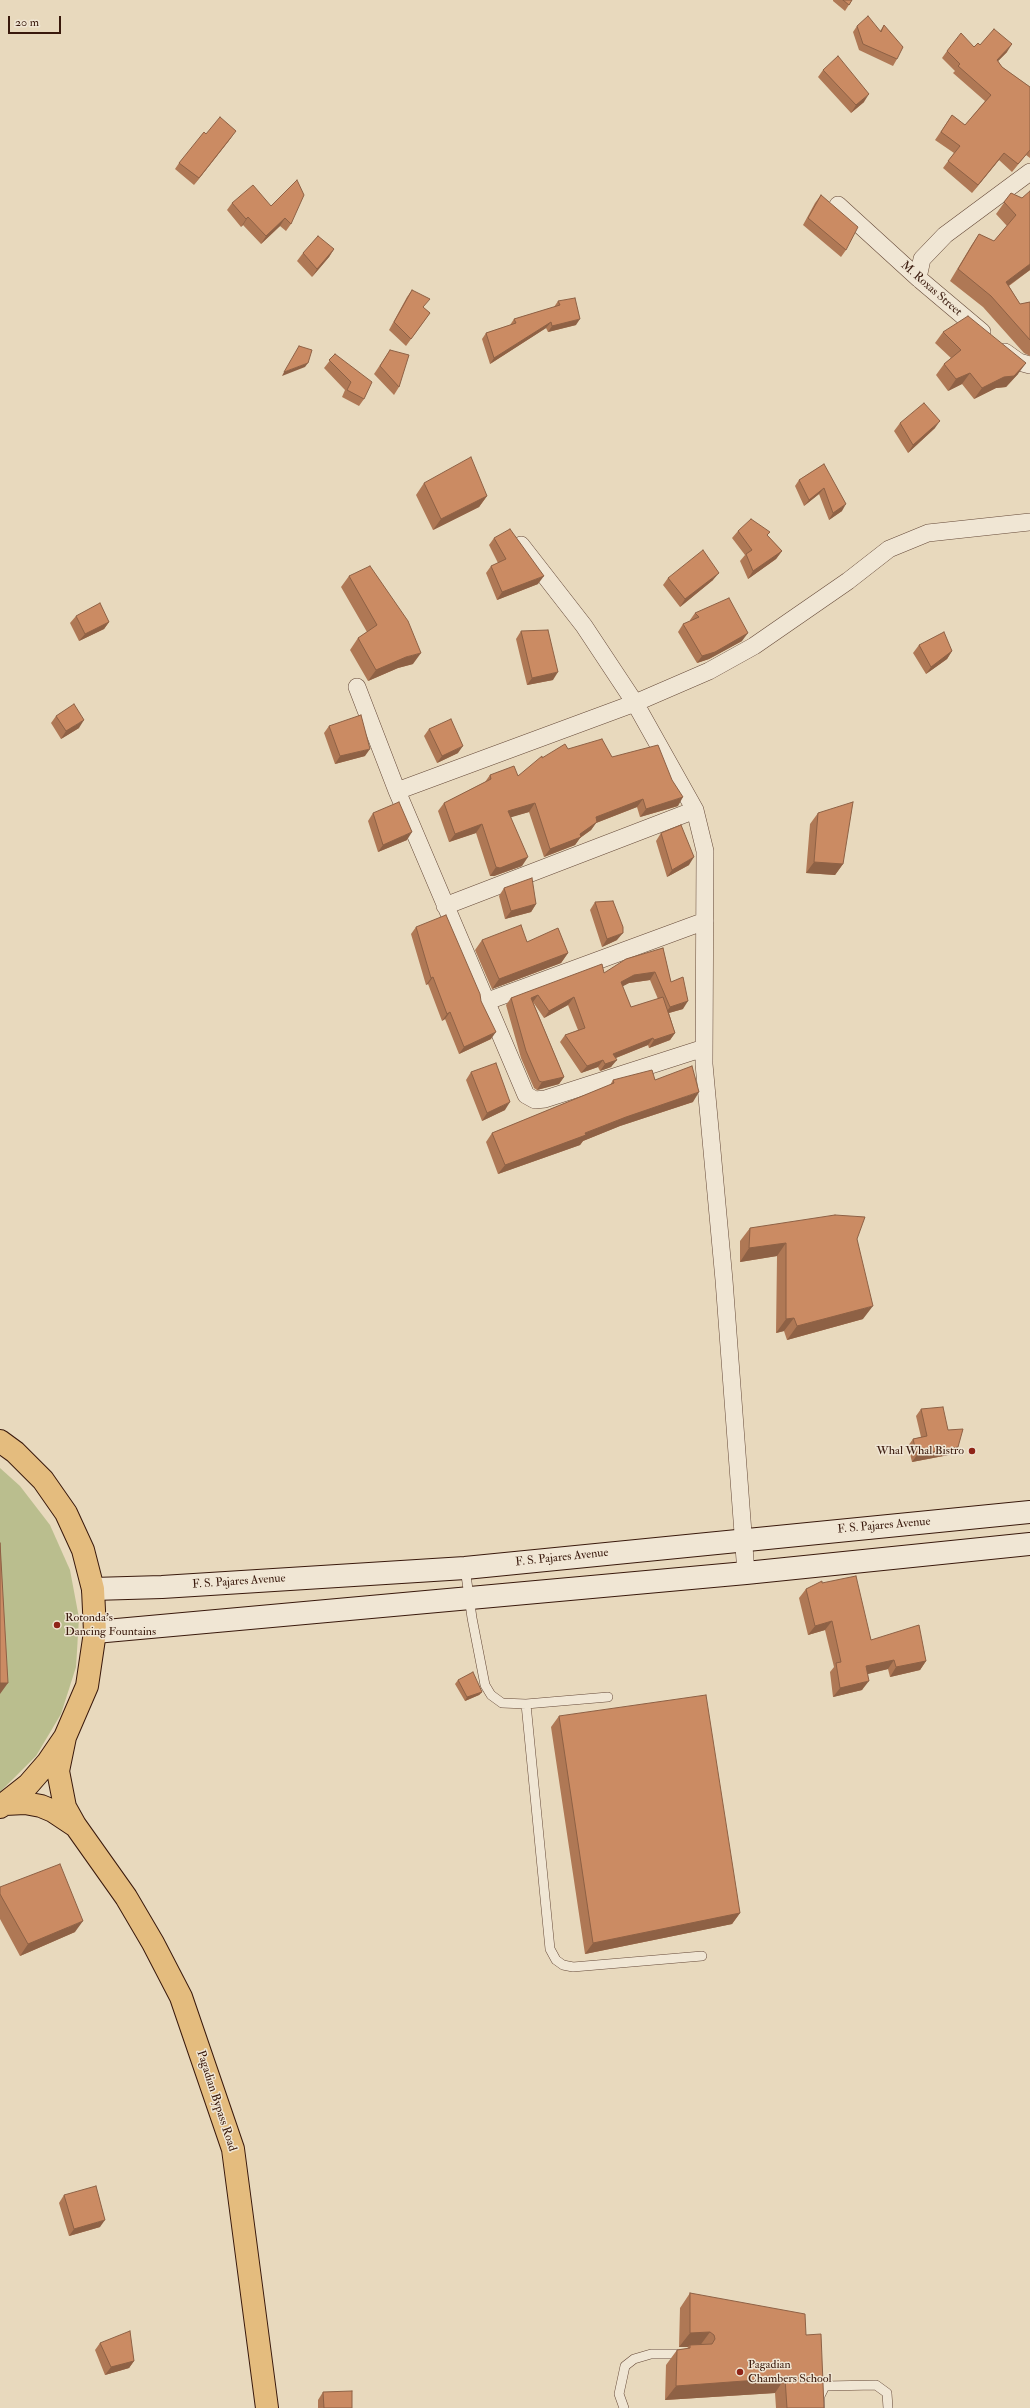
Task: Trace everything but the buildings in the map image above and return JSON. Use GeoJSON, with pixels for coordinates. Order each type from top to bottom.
{"type":"FeatureCollection","features":[{"type":"Feature","properties":{"kind":"highway"},"geometry":{"type":"LineString","coordinates":[[0,1442],[15,1452],[43,1480],[66,1513],[83,1550],[93,1589],[95,1632],[87,1686],[65,1737],[48,1762],[28,1785],[3,1806]]}},
{"type":"Feature","properties":{"kind":"highway","name":"Pagadian Bypass Road"},"geometry":{"type":"LineString","coordinates":[[65,1737],[58,1771],[60,1789],[65,1807],[74,1825],[126,1897],[153,1943],[181,1997],[233,2149],[267,2408]]}},
{"type":"Feature","properties":{"kind":"highway","name":"Pagadian Bypass Road"},"geometry":{"type":"LineString","coordinates":[[3,1806],[25,1803],[41,1806],[53,1811],[74,1825]]}},
{"type":"Feature","properties":{"kind":"main road","name":"F. S. Pajares Avenue"},"geometry":{"type":"LineString","coordinates":[[93,1589],[162,1587],[465,1568],[742,1539],[1030,1512]]}},
{"type":"Feature","properties":{"kind":"main road"},"geometry":{"type":"LineString","coordinates":[[937,1521],[940,1553]]}},
{"type":"Feature","properties":{"kind":"main road"},"geometry":{"type":"LineString","coordinates":[[95,1632],[746,1574],[1030,1544]]}},
{"type":"Feature","properties":{"kind":"street"},"geometry":{"type":"LineString","coordinates":[[918,278],[922,259],[944,236],[1030,172]]}},
{"type":"Feature","properties":{"kind":"street","name":"M. Roxas Street"},"geometry":{"type":"LineString","coordinates":[[838,205],[918,278],[1005,352],[1019,362],[1030,365]]}},
{"type":"Feature","properties":{"kind":"street"},"geometry":{"type":"LineString","coordinates":[[397,791],[635,702],[709,671],[754,646],[848,581],[889,549],[928,532],[1030,522]]}},
{"type":"Feature","properties":{"kind":"street"},"geometry":{"type":"LineString","coordinates":[[521,546],[584,626],[635,702],[695,810],[705,851],[704,1048],[724,1280],[742,1539],[746,1574]]}},
{"type":"Feature","properties":{"kind":"street"},"geometry":{"type":"LineString","coordinates":[[357,687],[397,791],[521,1087],[526,1095],[535,1100],[544,1099],[704,1048]]}},
{"type":"Feature","properties":{"kind":"street"},"geometry":{"type":"LineString","coordinates":[[445,906],[695,810]]}},
{"type":"Feature","properties":{"kind":"street"},"geometry":{"type":"LineString","coordinates":[[485,1002],[705,921]]}},
{"type":"Feature","properties":{"kind":"lane"},"geometry":{"type":"LineString","coordinates":[[465,1568],[485,1685],[491,1695],[502,1703],[526,1704],[608,1697]]}},
{"type":"Feature","properties":{"kind":"lane"},"geometry":{"type":"LineString","coordinates":[[526,1704],[550,1949],[556,1960],[563,1965],[573,1966],[702,1956]]}},
{"type":"Feature","properties":{"kind":"lane"},"geometry":{"type":"LineString","coordinates":[[624,2408],[619,2394],[625,2366],[634,2359],[651,2354],[692,2353]]}},
{"type":"Feature","properties":{"kind":"lane"},"geometry":{"type":"LineString","coordinates":[[820,2408],[820,2396],[825,2386],[876,2385],[886,2393],[888,2408]]}},
{"type":"Feature","properties":{"kind":"green space"},"geometry":{"type":"Polygon","coordinates":[[[0,1468],[20,1486],[50,1525],[70,1570],[79,1618],[76,1667],[61,1714],[36,1756],[0,1792],[0,1468]]]}},
{"type":"Feature","properties":{"kind":"place","name":"Whal Whal Bistro"},"geometry":{"type":"Point","coordinates":[972,1451]}},
{"type":"Feature","properties":{"kind":"place","name":"Rotonda's Dancing Fountains"},"geometry":{"type":"Point","coordinates":[57,1625]}},
{"type":"Feature","properties":{"kind":"place","name":"Pagadian Chambers School"},"geometry":{"type":"Point","coordinates":[740,2372]}}]}
